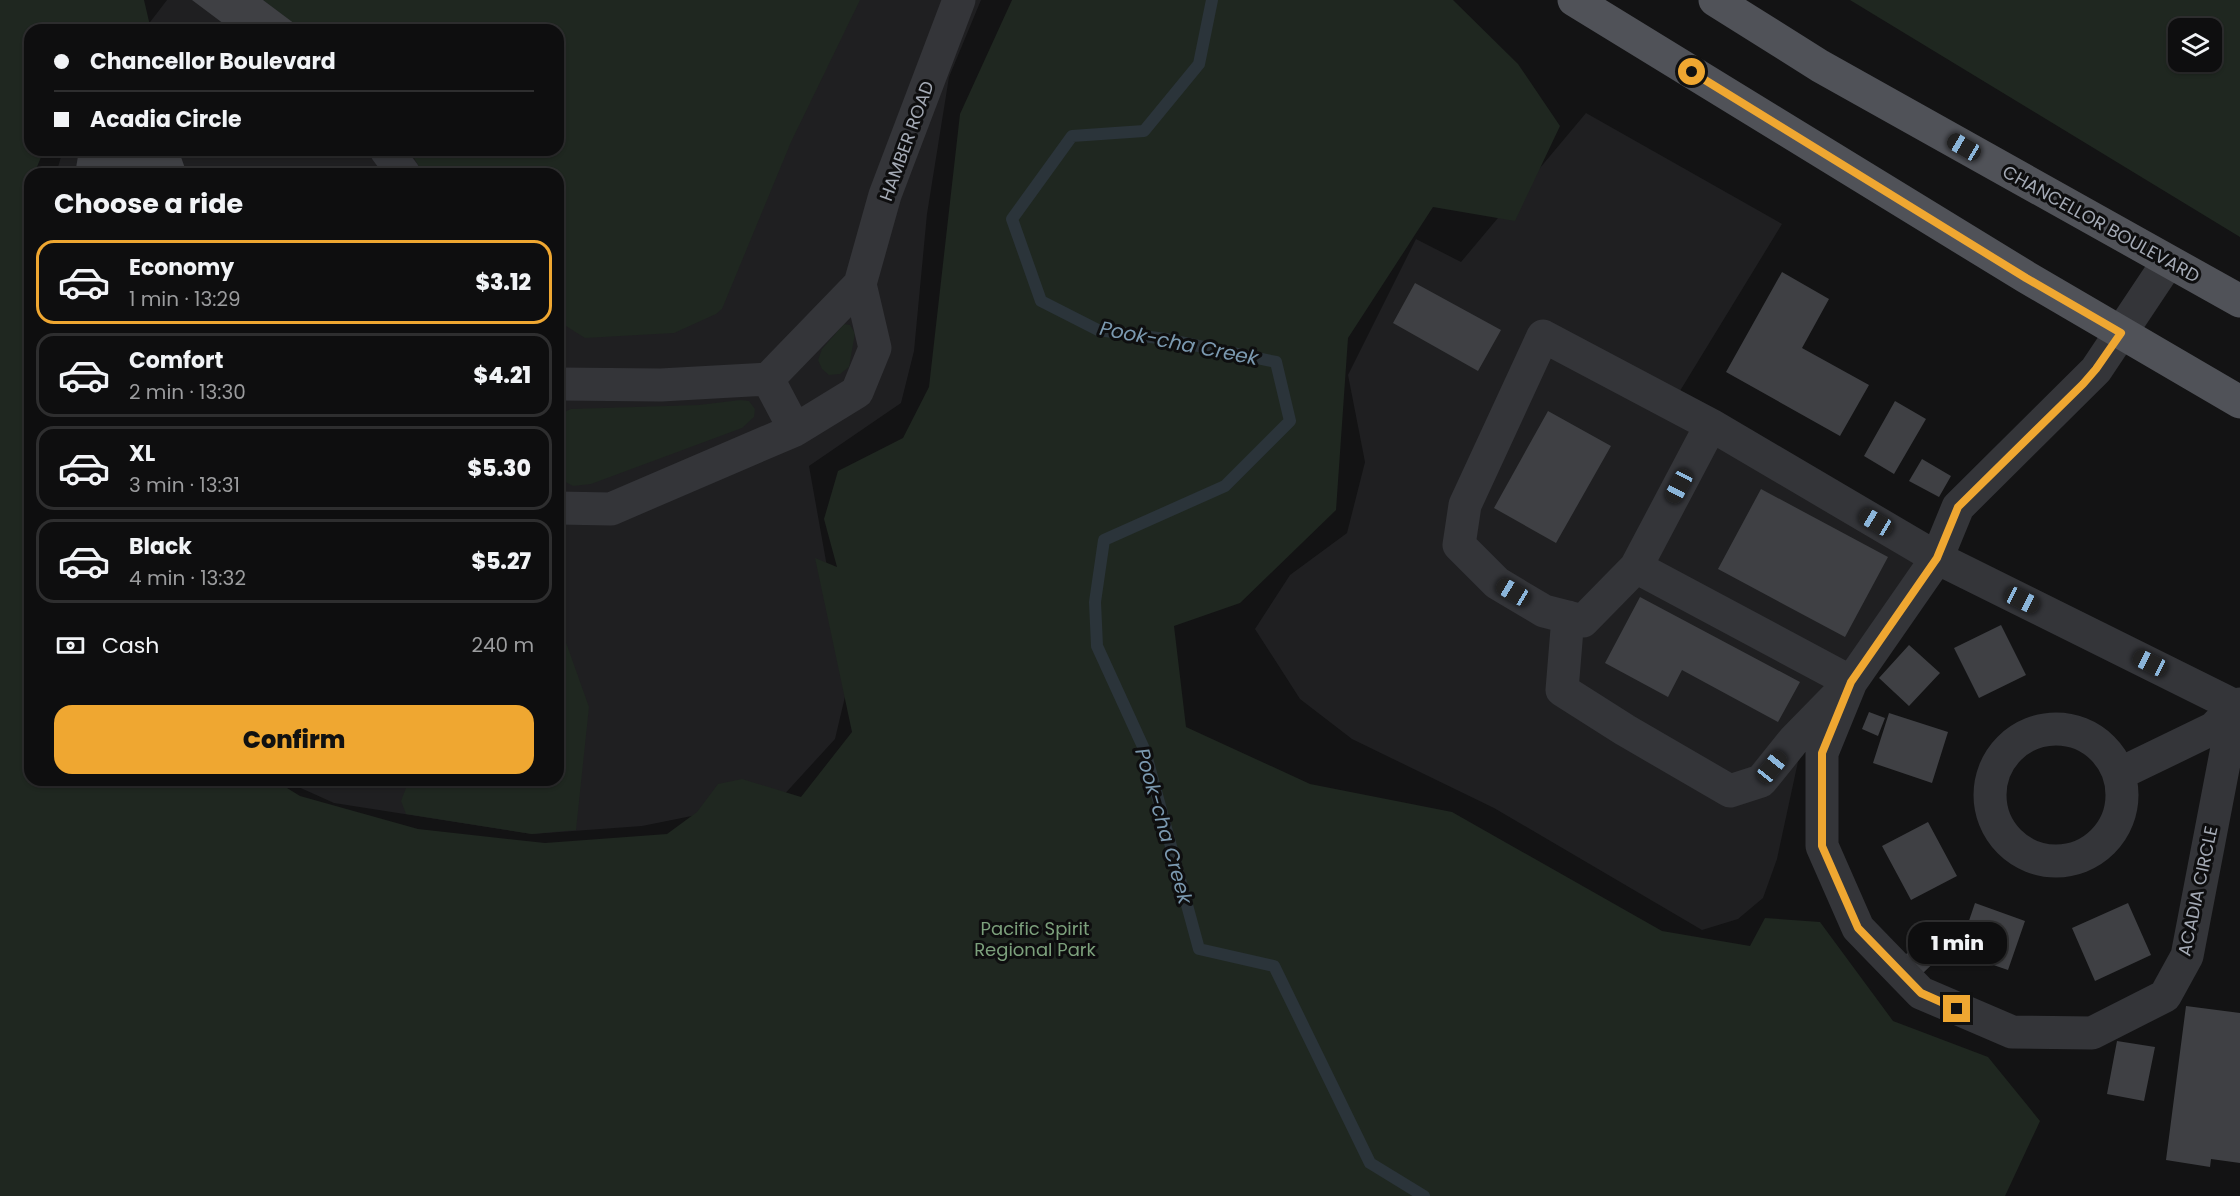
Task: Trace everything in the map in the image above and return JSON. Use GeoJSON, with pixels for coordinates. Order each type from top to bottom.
{"type":"FeatureCollection","features":[{"type":"Feature","properties":{"kind":"main road"},"geometry":{"type":"LineString","coordinates":[[1574,0],[2026,278],[2239,401]]}},
{"type":"Feature","properties":{"kind":"main road","name":"CHANCELLOR BOULEVARD"},"geometry":{"type":"LineString","coordinates":[[1715,0],[1820,66],[2240,301]]}},
{"type":"Feature","properties":{"kind":"street","name":"HAMBER ROAD"},"geometry":{"type":"LineString","coordinates":[[768,379],[860,284],[885,195],[959,0]]}},
{"type":"Feature","properties":{"kind":"street","name":"ACADIA CIRCLE"},"geometry":{"type":"LineString","coordinates":[[2168,262],[2096,369],[1958,507],[1937,558],[1851,682],[1822,753],[1822,846],[1858,928],[1921,993],[2012,1032],[2092,1034],[2165,996],[2187,956],[2237,705]]}},
{"type":"Feature","properties":{"kind":"street","name":"HAMBER ROAD"},"geometry":{"type":"LineString","coordinates":[[564,508],[611,509],[795,430],[857,392],[876,348],[860,284]]}},
{"type":"Feature","properties":{"kind":"street"},"geometry":{"type":"LineString","coordinates":[[1712,425],[1636,567],[1583,621],[1544,611],[1497,583],[1459,545],[1465,505],[1543,336],[1712,425],[1937,558],[2237,705],[2214,728],[2119,774]]}},
{"type":"Feature","properties":{"kind":"street"},"geometry":{"type":"LineString","coordinates":[[564,384],[661,386],[768,379],[795,430]]}},
{"type":"Feature","properties":{"kind":"street"},"geometry":{"type":"LineString","coordinates":[[1569,617],[1562,690],[1625,730],[1730,791],[1761,780],[1794,740],[1851,682],[1636,567]]}},
{"type":"Feature","properties":{"kind":"street"},"geometry":{"type":"LineString","coordinates":[[2054,728],[2075,731],[2094,740],[2109,755],[2119,774],[2122,796],[2118,818],[2107,838],[2089,852],[2068,860],[2045,861],[2024,853],[2006,839],[1994,819],[1989,797],[1991,777],[2000,758],[2015,742],[2033,732],[2054,728]]}},
{"type":"Feature","properties":{"kind":"shaded area"},"geometry":{"type":"Polygon","coordinates":[[[167,0],[981,0],[949,77],[927,214],[914,351],[901,403],[809,466],[848,684],[835,739],[781,798],[642,826],[532,834],[334,803],[296,786],[564,786],[564,168],[58,168],[61,156],[564,156],[564,24],[149,24],[167,0]]]}},
{"type":"Feature","properties":{"kind":"shaded area"},"geometry":{"type":"Polygon","coordinates":[[[1586,113],[1782,224],[1672,404],[1937,558],[1799,757],[1777,859],[1763,898],[1738,919],[1702,930],[1494,808],[1352,739],[1300,699],[1255,629],[1290,575],[1347,533],[1365,462],[1348,375],[1416,239],[1461,262],[1586,113]]]}},
{"type":"Feature","properties":{"kind":"green space","name":"Pacific Spirit Regional Park"},"geometry":{"type":"Polygon","coordinates":[[[0,0],[144,0],[150,24],[24,24],[24,156],[42,156],[36,168],[24,168],[24,786],[284,786],[300,796],[418,829],[545,843],[667,834],[697,812],[718,784],[742,779],[801,797],[852,732],[815,558],[837,567],[824,519],[838,471],[903,438],[929,387],[960,114],[1012,0],[1453,0],[1518,64],[1560,126],[1515,221],[1433,207],[1348,338],[1336,510],[1240,603],[1174,626],[1186,727],[1310,784],[1452,812],[1662,931],[1750,946],[1765,918],[1820,922],[1893,1021],[1988,1057],[2040,1121],[2005,1196],[0,1196],[0,0]]]}},
{"type":"Feature","properties":{"kind":"green space"},"geometry":{"type":"Polygon","coordinates":[[[263,0],[860,0],[791,142],[722,309],[674,333],[585,338],[564,325],[564,168],[420,168],[413,156],[564,156],[564,24],[294,24],[263,0]]]}},
{"type":"Feature","properties":{"kind":"green space"},"geometry":{"type":"Polygon","coordinates":[[[1850,0],[2240,0],[2240,237],[1850,0]]]}},
{"type":"Feature","properties":{"kind":"green space"},"geometry":{"type":"Polygon","coordinates":[[[844,324],[850,325],[855,333],[849,367],[840,374],[829,375],[822,369],[818,360],[822,349],[844,324]]]}},
{"type":"Feature","properties":{"kind":"green space"},"geometry":{"type":"Polygon","coordinates":[[[749,401],[755,409],[754,417],[742,428],[591,484],[573,486],[564,481],[564,412],[571,409],[749,401]]]}},
{"type":"Feature","properties":{"kind":"green space"},"geometry":{"type":"Polygon","coordinates":[[[564,637],[589,707],[576,830],[532,834],[406,814],[401,801],[407,786],[564,786],[564,637]]]}},
{"type":"Feature","properties":{"kind":"building"},"geometry":{"type":"Polygon","coordinates":[[[192,0],[263,0],[295,24],[224,24],[192,0]]]}},
{"type":"Feature","properties":{"kind":"building"},"geometry":{"type":"Polygon","coordinates":[[[78,156],[178,156],[181,157],[185,168],[76,168],[78,156]]]}},
{"type":"Feature","properties":{"kind":"building"},"geometry":{"type":"Polygon","coordinates":[[[1782,272],[1829,299],[1802,348],[1869,385],[1840,436],[1726,372],[1782,272]]]}},
{"type":"Feature","properties":{"kind":"building"},"geometry":{"type":"Polygon","coordinates":[[[1415,283],[1501,330],[1478,371],[1393,323],[1415,283]]]}},
{"type":"Feature","properties":{"kind":"building"},"geometry":{"type":"Polygon","coordinates":[[[1895,401],[1926,419],[1894,474],[1864,456],[1895,401]]]}},
{"type":"Feature","properties":{"kind":"building"},"geometry":{"type":"Polygon","coordinates":[[[1548,411],[1611,446],[1556,543],[1494,508],[1548,411]]]}},
{"type":"Feature","properties":{"kind":"building"},"geometry":{"type":"Polygon","coordinates":[[[1922,459],[1951,476],[1939,497],[1909,481],[1922,459]]]}},
{"type":"Feature","properties":{"kind":"building"},"geometry":{"type":"Polygon","coordinates":[[[1761,489],[1888,557],[1845,637],[1718,569],[1761,489]]]}},
{"type":"Feature","properties":{"kind":"building"},"geometry":{"type":"Polygon","coordinates":[[[1640,597],[1800,682],[1778,722],[1682,670],[1668,697],[1605,663],[1640,597]]]}},
{"type":"Feature","properties":{"kind":"building"},"geometry":{"type":"Polygon","coordinates":[[[2001,625],[2026,675],[1979,698],[1954,648],[2001,625]]]}},
{"type":"Feature","properties":{"kind":"building"},"geometry":{"type":"Polygon","coordinates":[[[1909,645],[1940,673],[1909,706],[1879,678],[1909,645]]]}},
{"type":"Feature","properties":{"kind":"building"},"geometry":{"type":"Polygon","coordinates":[[[1869,712],[1885,718],[1878,736],[1862,729],[1869,712]]]}},
{"type":"Feature","properties":{"kind":"building"},"geometry":{"type":"Polygon","coordinates":[[[1889,713],[1948,732],[1932,783],[1873,763],[1889,713]]]}},
{"type":"Feature","properties":{"kind":"building"},"geometry":{"type":"Polygon","coordinates":[[[1928,822],[1957,876],[1911,900],[1882,846],[1928,822]]]}},
{"type":"Feature","properties":{"kind":"building"},"geometry":{"type":"Polygon","coordinates":[[[1975,903],[2025,921],[2008,970],[1958,953],[1975,903]]]}},
{"type":"Feature","properties":{"kind":"building"},"geometry":{"type":"Polygon","coordinates":[[[2128,903],[2151,955],[2095,981],[2072,928],[2128,903]]]}},
{"type":"Feature","properties":{"kind":"building"},"geometry":{"type":"Polygon","coordinates":[[[1933,930],[1950,947],[1921,975],[1904,956],[1933,930]]]}},
{"type":"Feature","properties":{"kind":"building"},"geometry":{"type":"Polygon","coordinates":[[[2186,1006],[2240,1013],[2240,1163],[2211,1159],[2210,1167],[2166,1160],[2186,1006]]]}},
{"type":"Feature","properties":{"kind":"building"},"geometry":{"type":"Polygon","coordinates":[[[2117,1041],[2155,1047],[2144,1101],[2107,1094],[2117,1041]]]}},
{"type":"Feature","properties":{"kind":"waterway","name":"Pook-cha Creek"},"geometry":{"type":"LineString","coordinates":[[1212,0],[1199,64],[1144,131],[1072,136],[1012,219],[1041,301],[1098,330],[1165,339],[1276,362],[1290,421],[1225,486],[1104,540],[1095,602],[1097,646],[1145,751],[1199,949],[1274,966],[1370,1163],[1424,1196]]}},
{"type":"Feature","properties":{"kind":"route"},"geometry":{"type":"LineString","coordinates":[[1692,72],[2026,278],[2121,333],[2083,384],[1958,507],[1937,558],[1851,682],[1822,753],[1822,846],[1858,928],[1921,993],[1957,1009]]}}]}
